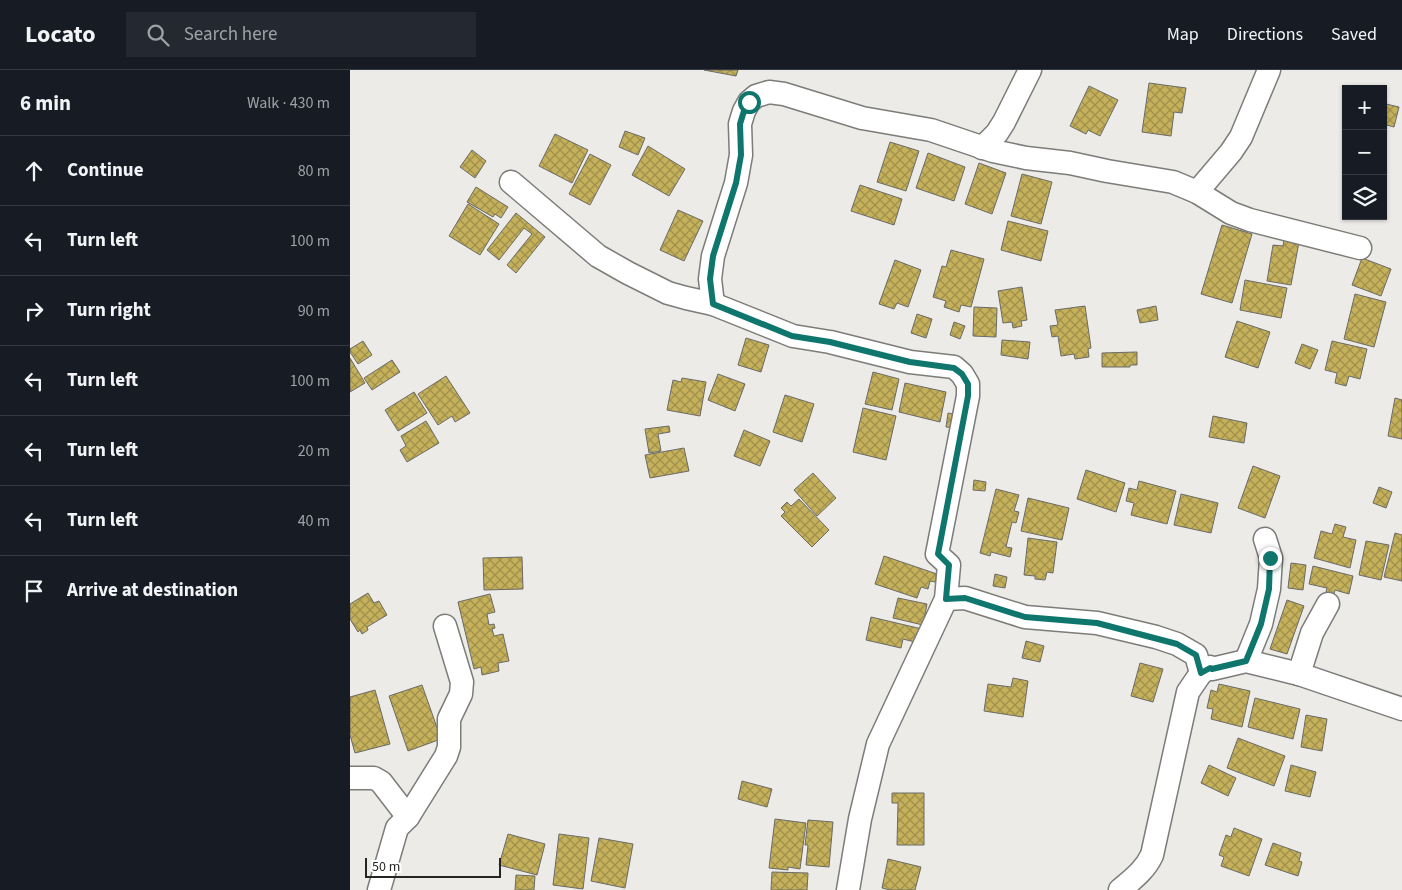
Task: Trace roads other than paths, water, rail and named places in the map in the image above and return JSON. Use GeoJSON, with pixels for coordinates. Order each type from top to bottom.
{"type":"FeatureCollection","features":[{"type":"Feature","properties":{"kind":"street"},"geometry":{"type":"LineString","coordinates":[[982,148],[997,133],[1004,122],[1030,70]]}},
{"type":"Feature","properties":{"kind":"street"},"geometry":{"type":"LineString","coordinates":[[1198,192],[1241,137],[1269,70]]}},
{"type":"Feature","properties":{"kind":"street"},"geometry":{"type":"LineString","coordinates":[[713,304],[710,279],[713,256],[736,183],[741,155],[740,124],[746,107],[756,96],[769,92],[784,94],[862,118],[931,130],[982,148],[1026,158],[1070,163],[1173,182],[1198,192],[1231,213],[1250,220],[1360,248]]}},
{"type":"Feature","properties":{"kind":"street"},"geometry":{"type":"LineString","coordinates":[[512,182],[598,256],[668,292],[713,304],[792,336],[830,342],[910,362],[954,368],[962,374],[968,384],[968,396],[938,554],[949,565],[946,599],[878,744],[860,819],[848,890]]}},
{"type":"Feature","properties":{"kind":"street"},"geometry":{"type":"LineString","coordinates":[[1246,661],[1261,624],[1269,589],[1270,558],[1264,539]]}},
{"type":"Feature","properties":{"kind":"street"},"geometry":{"type":"LineString","coordinates":[[946,599],[965,598],[1025,617],[1097,623],[1177,644],[1196,655],[1201,673]]}},
{"type":"Feature","properties":{"kind":"street"},"geometry":{"type":"LineString","coordinates":[[1299,674],[1312,632],[1328,604]]}},
{"type":"Feature","properties":{"kind":"street"},"geometry":{"type":"LineString","coordinates":[[379,890],[397,828],[408,817],[446,756],[449,747],[449,719],[461,694],[462,682],[445,626]]}},
{"type":"Feature","properties":{"kind":"street"},"geometry":{"type":"LineString","coordinates":[[1120,890],[1140,873],[1152,855],[1188,692],[1201,673],[1210,668],[1246,661],[1299,674],[1402,709]]}},
{"type":"Feature","properties":{"kind":"street"},"geometry":{"type":"LineString","coordinates":[[350,778],[374,778],[381,782],[408,817]]}}]}
